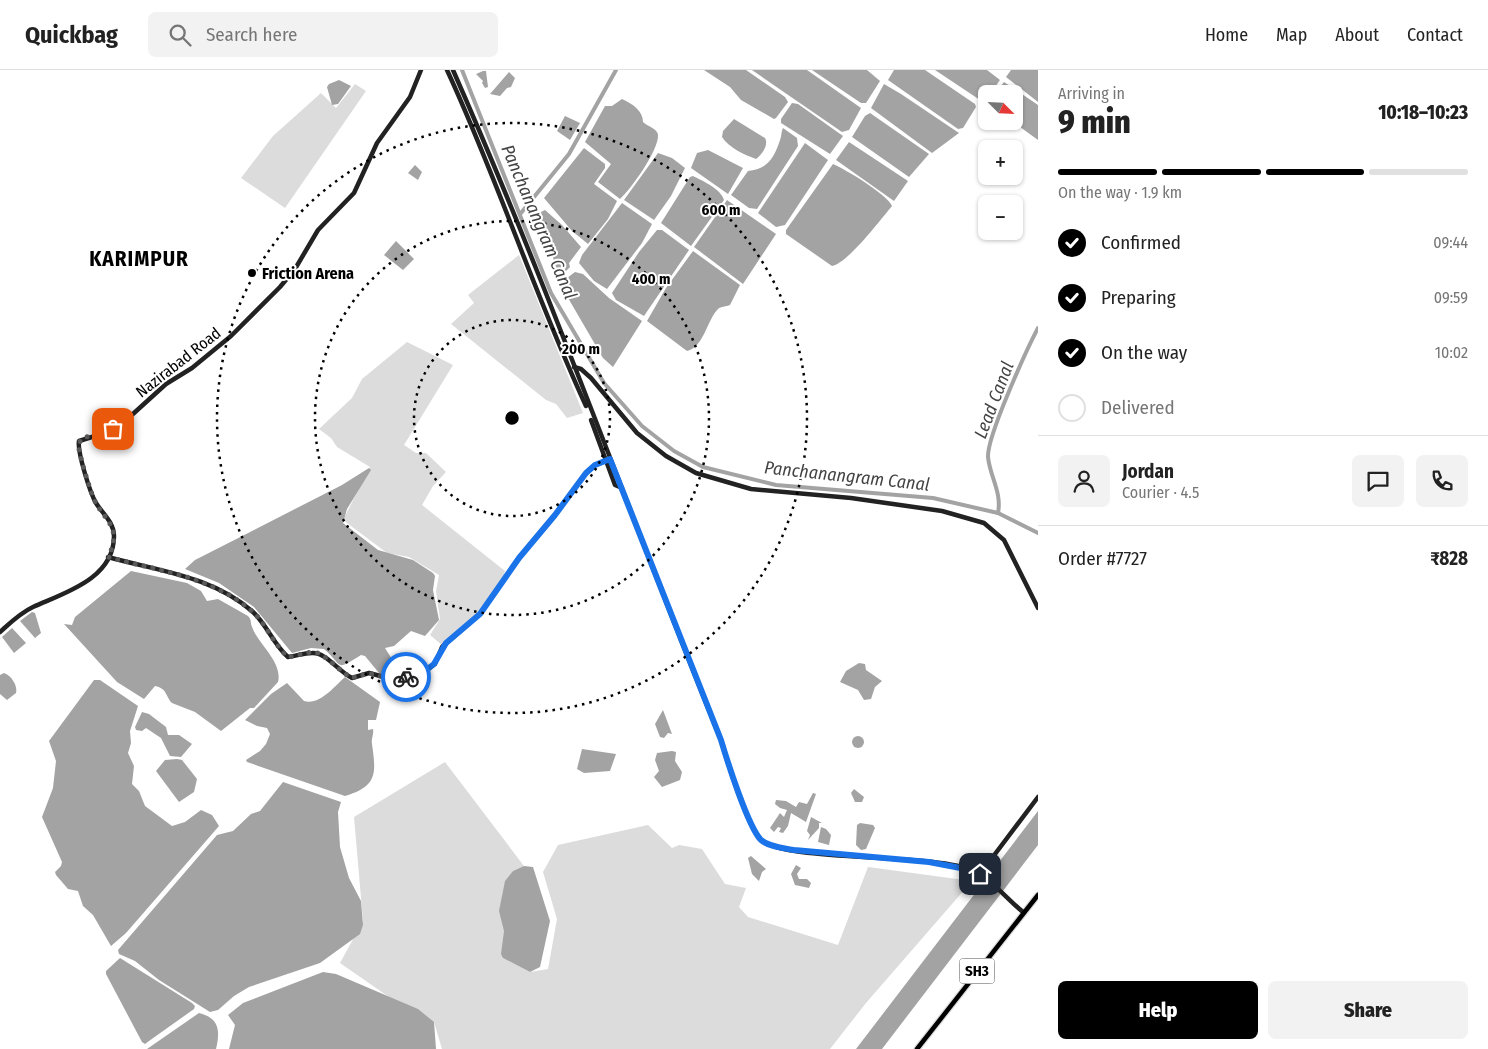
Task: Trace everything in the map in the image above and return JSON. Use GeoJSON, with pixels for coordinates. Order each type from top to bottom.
{"type":"FeatureCollection","features":[{"type":"Feature","properties":{"kind":"main road","name":"Nazirabad Road"},"geometry":{"type":"LineString","coordinates":[[0,632],[24,612],[80,586],[93,576],[108,557],[114,534],[110,521],[94,497],[80,451],[79,441],[108,432],[123,423],[166,384],[192,368],[231,336],[284,282],[318,230],[354,193],[377,143],[410,97],[421,70]]}},
{"type":"Feature","properties":{"kind":"main road"},"geometry":{"type":"LineString","coordinates":[[447,70],[479,140],[572,368]]}},
{"type":"Feature","properties":{"kind":"main road"},"geometry":{"type":"LineString","coordinates":[[453,70],[491,157],[608,460],[615,485],[622,488],[721,740],[734,781],[761,839],[772,845],[794,850],[929,862],[971,870],[980,874],[1023,912]]}},
{"type":"Feature","properties":{"kind":"main road"},"geometry":{"type":"LineString","coordinates":[[572,368],[581,369],[591,378],[637,433],[666,456],[696,473],[751,488],[936,510],[984,523],[1004,540],[1038,608]]}},
{"type":"Feature","properties":{"kind":"main road"},"geometry":{"type":"LineString","coordinates":[[108,557],[190,577],[227,594],[245,606],[262,622],[288,657],[306,653],[319,653],[326,657],[336,668],[352,678],[369,673],[388,678],[393,674],[416,678],[434,664],[446,643],[480,614],[519,558],[555,515],[586,473],[595,465],[608,460]]}},
{"type":"Feature","properties":{"kind":"main road"},"geometry":{"type":"LineString","coordinates":[[980,874],[1038,797]]}},
{"type":"Feature","properties":{"kind":"main road","name":"SH3"},"geometry":{"type":"LineString","coordinates":[[917,1049],[1038,895]]}},
{"type":"Feature","properties":{"kind":"shaded area"},"geometry":{"type":"Polygon","coordinates":[[[704,70],[746,70],[785,97],[788,102],[774,119],[741,100],[730,87],[704,70]]]}},
{"type":"Feature","properties":{"kind":"shaded area"},"geometry":{"type":"Polygon","coordinates":[[[752,70],[807,70],[861,108],[849,130],[842,132],[752,70]]]}},
{"type":"Feature","properties":{"kind":"shaded area"},"geometry":{"type":"Polygon","coordinates":[[[812,70],[867,70],[880,81],[866,103],[861,103],[812,70]]]}},
{"type":"Feature","properties":{"kind":"shaded area"},"geometry":{"type":"Polygon","coordinates":[[[894,70],[925,70],[975,104],[976,107],[963,128],[958,129],[888,80],[894,70]]]}},
{"type":"Feature","properties":{"kind":"shaded area"},"geometry":{"type":"Polygon","coordinates":[[[935,70],[987,70],[1000,80],[996,85],[978,85],[978,99],[935,70]]]}},
{"type":"Feature","properties":{"kind":"shaded area"},"geometry":{"type":"Polygon","coordinates":[[[1011,70],[1038,70],[1038,102],[1023,90],[1023,85],[1016,85],[1006,77],[1011,70]]]}},
{"type":"Feature","properties":{"kind":"shaded area"},"geometry":{"type":"Polygon","coordinates":[[[486,71],[488,87],[485,88],[482,83],[483,81],[476,74],[486,71]]]}},
{"type":"Feature","properties":{"kind":"shaded area"},"geometry":{"type":"Polygon","coordinates":[[[509,72],[515,78],[511,87],[507,88],[500,96],[490,94],[509,72]]]}},
{"type":"Feature","properties":{"kind":"shaded area"},"geometry":{"type":"Polygon","coordinates":[[[339,80],[351,86],[338,104],[332,105],[327,87],[329,84],[339,80]]]}},
{"type":"Feature","properties":{"kind":"shaded area"},"geometry":{"type":"Polygon","coordinates":[[[355,84],[366,91],[285,208],[241,178],[273,136],[321,93],[336,108],[355,84]]]}},
{"type":"Feature","properties":{"kind":"shaded area"},"geometry":{"type":"Polygon","coordinates":[[[884,84],[959,133],[932,153],[871,108],[884,84]]]}},
{"type":"Feature","properties":{"kind":"shaded area"},"geometry":{"type":"Polygon","coordinates":[[[1023,95],[1038,105],[1038,140],[1023,129],[1023,95]]]}},
{"type":"Feature","properties":{"kind":"shaded area"},"geometry":{"type":"Polygon","coordinates":[[[622,99],[637,108],[643,118],[643,122],[654,129],[658,135],[654,150],[649,159],[631,187],[620,199],[598,182],[611,164],[585,142],[605,106],[612,106],[622,99]]]}},
{"type":"Feature","properties":{"kind":"shaded area"},"geometry":{"type":"Polygon","coordinates":[[[792,103],[798,104],[843,136],[830,154],[781,123],[781,119],[792,103]]]}},
{"type":"Feature","properties":{"kind":"shaded area"},"geometry":{"type":"Polygon","coordinates":[[[870,113],[929,154],[909,177],[852,137],[865,116],[870,113]]]}},
{"type":"Feature","properties":{"kind":"shaded area"},"geometry":{"type":"Polygon","coordinates":[[[565,116],[580,123],[570,140],[557,131],[565,116]]]}},
{"type":"Feature","properties":{"kind":"shaded area"},"geometry":{"type":"Polygon","coordinates":[[[734,119],[765,138],[764,149],[756,159],[733,148],[722,137],[723,131],[734,119]]]}},
{"type":"Feature","properties":{"kind":"shaded area"},"geometry":{"type":"Polygon","coordinates":[[[783,128],[797,138],[798,146],[757,209],[749,208],[731,195],[748,171],[761,168],[773,157],[783,128]]]}},
{"type":"Feature","properties":{"kind":"shaded area"},"geometry":{"type":"Polygon","coordinates":[[[849,142],[908,181],[894,201],[836,160],[849,142]]]}},
{"type":"Feature","properties":{"kind":"shaded area"},"geometry":{"type":"Polygon","coordinates":[[[805,143],[828,160],[785,225],[776,227],[758,213],[805,143]]]}},
{"type":"Feature","properties":{"kind":"shaded area"},"geometry":{"type":"Polygon","coordinates":[[[584,148],[605,164],[605,168],[594,184],[617,201],[608,219],[588,244],[572,231],[544,198],[584,148]]]}},
{"type":"Feature","properties":{"kind":"shaded area"},"geometry":{"type":"Polygon","coordinates":[[[708,150],[743,168],[728,194],[691,168],[697,153],[708,150]]]}},
{"type":"Feature","properties":{"kind":"shaded area"},"geometry":{"type":"Polygon","coordinates":[[[658,153],[672,158],[685,168],[671,196],[654,220],[624,200],[658,153]]]}},
{"type":"Feature","properties":{"kind":"shaded area"},"geometry":{"type":"Polygon","coordinates":[[[833,164],[875,189],[892,206],[847,257],[832,266],[786,234],[786,230],[833,164]]]}},
{"type":"Feature","properties":{"kind":"shaded area"},"geometry":{"type":"Polygon","coordinates":[[[415,165],[422,172],[418,180],[408,173],[415,165]]]}},
{"type":"Feature","properties":{"kind":"shaded area"},"geometry":{"type":"Polygon","coordinates":[[[693,176],[716,189],[724,200],[691,246],[661,223],[690,177],[693,176]]]}},
{"type":"Feature","properties":{"kind":"shaded area"},"geometry":{"type":"Polygon","coordinates":[[[727,200],[776,234],[743,284],[694,247],[727,200]]]}},
{"type":"Feature","properties":{"kind":"shaded area"},"geometry":{"type":"Polygon","coordinates":[[[622,203],[652,224],[642,243],[607,289],[594,281],[579,263],[582,255],[622,203]]]}},
{"type":"Feature","properties":{"kind":"shaded area"},"geometry":{"type":"Polygon","coordinates":[[[545,210],[562,225],[581,247],[569,263],[570,267],[561,276],[558,273],[541,220],[541,212],[545,210]]]}},
{"type":"Feature","properties":{"kind":"shaded area"},"geometry":{"type":"Polygon","coordinates":[[[657,230],[662,230],[689,250],[644,316],[616,300],[612,293],[639,252],[657,230]]]}},
{"type":"Feature","properties":{"kind":"shaded area"},"geometry":{"type":"Polygon","coordinates":[[[396,241],[414,259],[403,270],[384,255],[396,241]]]}},
{"type":"Feature","properties":{"kind":"shaded area"},"geometry":{"type":"Polygon","coordinates":[[[693,251],[740,285],[730,305],[718,309],[701,339],[693,348],[687,351],[647,321],[666,288],[693,251]]]}},
{"type":"Feature","properties":{"kind":"shaded area"},"geometry":{"type":"Polygon","coordinates":[[[519,255],[583,413],[567,418],[556,404],[546,400],[451,324],[474,303],[468,295],[519,255]]]}},
{"type":"Feature","properties":{"kind":"shaded area"},"geometry":{"type":"Polygon","coordinates":[[[575,272],[583,274],[609,298],[642,321],[613,367],[603,358],[564,291],[563,281],[575,272]]]}},
{"type":"Feature","properties":{"kind":"shaded area"},"geometry":{"type":"Polygon","coordinates":[[[407,342],[453,365],[404,445],[416,453],[426,453],[446,472],[433,486],[422,505],[505,571],[502,583],[489,604],[443,646],[430,635],[440,619],[436,591],[439,575],[409,557],[387,553],[343,520],[370,467],[337,447],[331,438],[319,429],[352,398],[362,379],[407,342]]]}},
{"type":"Feature","properties":{"kind":"shaded area"},"geometry":{"type":"Polygon","coordinates":[[[369,468],[371,470],[347,509],[343,523],[378,550],[413,560],[433,573],[435,576],[433,590],[439,620],[425,636],[411,631],[394,646],[385,648],[395,664],[384,674],[379,673],[365,656],[361,655],[347,664],[340,665],[324,649],[311,648],[292,653],[254,607],[219,583],[185,569],[195,560],[342,485],[369,468]]]}},
{"type":"Feature","properties":{"kind":"shaded area"},"geometry":{"type":"Polygon","coordinates":[[[131,571],[187,583],[201,591],[207,601],[218,599],[248,616],[255,633],[274,660],[279,675],[278,682],[254,708],[250,708],[221,731],[195,712],[172,703],[159,687],[155,686],[144,699],[117,682],[64,624],[72,625],[75,617],[131,571]]]}},
{"type":"Feature","properties":{"kind":"shaded area"},"geometry":{"type":"Polygon","coordinates":[[[32,612],[35,613],[41,633],[35,638],[20,621],[32,612]]]}},
{"type":"Feature","properties":{"kind":"shaded area"},"geometry":{"type":"Polygon","coordinates":[[[12,628],[26,643],[14,653],[2,637],[12,628]]]}},
{"type":"Feature","properties":{"kind":"shaded area"},"geometry":{"type":"Polygon","coordinates":[[[859,663],[865,664],[866,670],[882,681],[875,687],[871,699],[864,700],[858,690],[840,682],[846,671],[859,663]]]}},
{"type":"Feature","properties":{"kind":"shaded area"},"geometry":{"type":"Polygon","coordinates":[[[4,673],[11,678],[16,690],[16,693],[7,700],[0,694],[0,675],[4,673]]]}},
{"type":"Feature","properties":{"kind":"shaded area"},"geometry":{"type":"Polygon","coordinates":[[[345,677],[380,702],[376,720],[368,720],[368,730],[373,729],[374,771],[369,783],[364,788],[345,796],[247,762],[246,760],[260,751],[266,744],[270,734],[267,728],[257,726],[245,720],[271,694],[287,683],[304,701],[315,701],[345,677]]]}},
{"type":"Feature","properties":{"kind":"shaded area"},"geometry":{"type":"Polygon","coordinates":[[[94,680],[100,680],[138,706],[130,731],[131,743],[128,753],[134,766],[132,784],[139,791],[145,806],[172,826],[185,822],[201,810],[212,815],[219,826],[126,933],[111,946],[93,915],[83,906],[78,891],[68,889],[56,875],[55,872],[62,862],[42,817],[53,788],[56,761],[49,741],[94,680]]]}},
{"type":"Feature","properties":{"kind":"shaded area"},"geometry":{"type":"Polygon","coordinates":[[[663,710],[672,734],[668,733],[664,738],[660,737],[655,724],[663,710]]]}},
{"type":"Feature","properties":{"kind":"shaded area"},"geometry":{"type":"Polygon","coordinates":[[[142,712],[149,714],[166,727],[168,735],[179,735],[192,744],[181,757],[170,756],[161,738],[146,728],[142,731],[136,730],[135,727],[142,712]]]}},
{"type":"Feature","properties":{"kind":"shaded area"},"geometry":{"type":"Polygon","coordinates":[[[856,736],[860,736],[864,742],[860,748],[856,748],[852,744],[852,740],[856,736]]]}},
{"type":"Feature","properties":{"kind":"shaded area"},"geometry":{"type":"Polygon","coordinates":[[[582,749],[616,754],[610,771],[584,773],[577,769],[582,749]]]}},
{"type":"Feature","properties":{"kind":"shaded area"},"geometry":{"type":"Polygon","coordinates":[[[676,752],[675,761],[682,772],[680,780],[662,787],[654,777],[659,771],[655,760],[657,753],[676,752]]]}},
{"type":"Feature","properties":{"kind":"shaded area"},"geometry":{"type":"Polygon","coordinates":[[[165,760],[182,760],[197,779],[194,792],[179,802],[156,771],[165,760]]]}},
{"type":"Feature","properties":{"kind":"shaded area"},"geometry":{"type":"Polygon","coordinates":[[[445,762],[524,866],[513,871],[504,931],[503,958],[530,972],[548,969],[557,919],[543,872],[558,845],[648,825],[672,848],[679,845],[702,849],[725,884],[746,888],[739,907],[748,917],[838,945],[868,867],[972,881],[866,1003],[830,1049],[442,1049],[434,1022],[389,997],[340,963],[363,921],[354,817],[445,762]]]}},
{"type":"Feature","properties":{"kind":"shaded area"},"geometry":{"type":"Polygon","coordinates":[[[283,782],[341,802],[338,812],[340,847],[349,878],[361,901],[363,925],[360,934],[320,963],[249,987],[234,996],[218,1010],[210,1012],[159,980],[135,961],[119,954],[118,950],[217,835],[233,831],[251,814],[260,811],[283,782]]]}},
{"type":"Feature","properties":{"kind":"shaded area"},"geometry":{"type":"Polygon","coordinates":[[[854,789],[864,797],[862,802],[855,802],[851,793],[854,789]]]}},
{"type":"Feature","properties":{"kind":"shaded area"},"geometry":{"type":"Polygon","coordinates":[[[813,793],[816,794],[806,822],[791,813],[788,826],[783,833],[779,832],[781,828],[778,827],[774,832],[770,828],[780,813],[784,817],[787,810],[775,804],[776,800],[786,801],[796,807],[799,802],[807,804],[813,793]]]}},
{"type":"Feature","properties":{"kind":"shaded area"},"geometry":{"type":"Polygon","coordinates":[[[1038,811],[1038,845],[882,1049],[856,1049],[1038,811]]]}},
{"type":"Feature","properties":{"kind":"shaded area"},"geometry":{"type":"Polygon","coordinates":[[[811,817],[822,823],[819,823],[819,828],[808,840],[810,835],[807,831],[811,817]]]}},
{"type":"Feature","properties":{"kind":"shaded area"},"geometry":{"type":"Polygon","coordinates":[[[860,823],[873,825],[875,828],[866,849],[861,850],[856,845],[857,825],[860,823]]]}},
{"type":"Feature","properties":{"kind":"shaded area"},"geometry":{"type":"Polygon","coordinates":[[[821,827],[826,829],[831,835],[829,845],[818,842],[821,827]]]}},
{"type":"Feature","properties":{"kind":"shaded area"},"geometry":{"type":"Polygon","coordinates":[[[751,856],[766,869],[762,872],[759,881],[752,874],[748,858],[751,856]]]}},
{"type":"Feature","properties":{"kind":"shaded area"},"geometry":{"type":"Polygon","coordinates":[[[796,865],[801,868],[797,874],[799,879],[807,879],[811,883],[809,888],[795,885],[791,874],[796,865]]]}},
{"type":"Feature","properties":{"kind":"shaded area"},"geometry":{"type":"Polygon","coordinates":[[[524,866],[533,867],[550,921],[540,967],[530,972],[503,958],[501,954],[504,931],[499,911],[505,881],[513,871],[524,866]]]}},
{"type":"Feature","properties":{"kind":"shaded area"},"geometry":{"type":"Polygon","coordinates":[[[120,958],[192,1003],[195,1006],[194,1009],[145,1044],[142,1042],[106,974],[106,971],[120,958]]]}},
{"type":"Feature","properties":{"kind":"shaded area"},"geometry":{"type":"Polygon","coordinates":[[[323,972],[336,974],[418,1009],[434,1022],[436,1049],[229,1049],[235,1025],[228,1015],[243,1003],[323,972]]]}},
{"type":"Feature","properties":{"kind":"shaded area"},"geometry":{"type":"Polygon","coordinates":[[[199,1013],[211,1018],[217,1026],[216,1049],[147,1049],[199,1013]]]}},
{"type":"Feature","properties":{"kind":"waterway","name":"Panchanangram Canal"},"geometry":{"type":"LineString","coordinates":[[462,70],[551,293],[604,383],[642,426],[674,451],[703,467],[776,485],[933,498],[998,513],[1038,533]]}},
{"type":"Feature","properties":{"kind":"waterway"},"geometry":{"type":"LineString","coordinates":[[521,213],[569,154],[616,70]]}},
{"type":"Feature","properties":{"kind":"waterway","name":"Lead Canal"},"geometry":{"type":"LineString","coordinates":[[998,513],[997,491],[988,457],[989,446],[1008,392],[1038,328]]}},
{"type":"Feature","properties":{"kind":"way so far"},"geometry":{"type":"LineString","coordinates":[[113,429],[83,438],[78,444],[96,504],[110,521],[114,534],[108,557],[154,570],[190,577],[227,594],[245,606],[262,622],[288,657],[306,653],[319,653],[326,657],[336,668],[352,678],[369,673],[388,678],[392,674],[406,677]]}},
{"type":"Feature","properties":{"kind":"place","name":"Friction Arena"},"geometry":{"type":"Point","coordinates":[252,273]}},
{"type":"Feature","properties":{"kind":"district","name":"KARIMPUR"},"geometry":{"type":"Point","coordinates":[139,259]}},
{"type":"Feature","properties":{"kind":"route"},"geometry":{"type":"LineString","coordinates":[[406,677],[418,677],[438,660],[442,647],[482,611],[519,558],[555,515],[586,473],[595,465],[610,459],[721,740],[734,781],[756,832],[761,839],[766,843],[794,850],[862,858],[929,862],[971,870],[980,874]]}}]}
